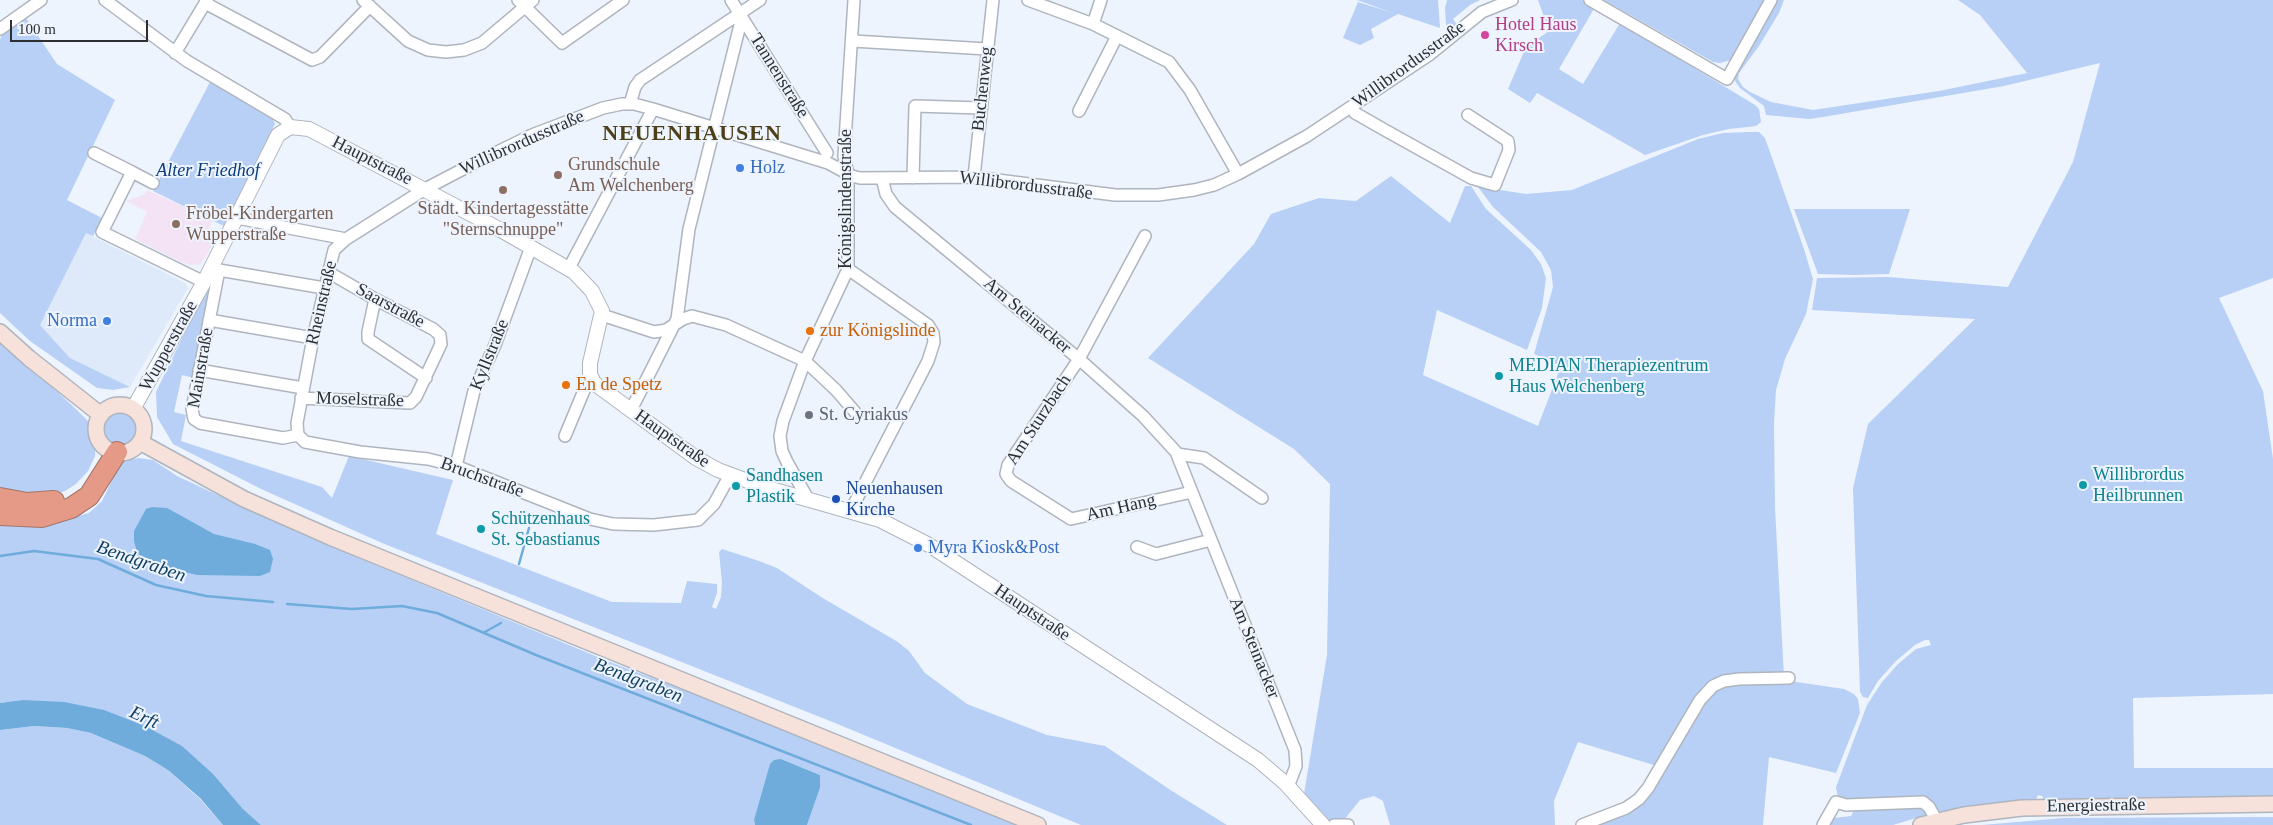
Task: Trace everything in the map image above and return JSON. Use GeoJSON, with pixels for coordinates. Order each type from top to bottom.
{"type":"FeatureCollection","features":[{"type":"Feature","properties":{"kind":"highway"},"geometry":{"type":"LineString","coordinates":[[0,498],[39,503],[66,496],[86,481],[112,450]]}},
{"type":"Feature","properties":{"kind":"highway"},"geometry":{"type":"LineString","coordinates":[[0,515],[42,517],[72,508],[89,496],[112,450]]}},
{"type":"Feature","properties":{"kind":"main road"},"geometry":{"type":"LineString","coordinates":[[0,332],[29,358],[101,415]]}},
{"type":"Feature","properties":{"kind":"main road"},"geometry":{"type":"LineString","coordinates":[[116,405],[127,406],[133,409],[141,418],[143,424],[140,442],[133,448],[112,450],[99,439],[97,424],[101,415],[106,409],[116,405]]}},
{"type":"Feature","properties":{"kind":"main road"},"geometry":{"type":"LineString","coordinates":[[140,442],[226,490],[330,537],[1038,825]]}},
{"type":"Feature","properties":{"kind":"main road","name":"Energiestraße"},"geometry":{"type":"LineString","coordinates":[[1922,825],[1937,820],[1984,812],[2035,807],[2273,804]]}},
{"type":"Feature","properties":{"kind":"street"},"geometry":{"type":"LineString","coordinates":[[0,29],[42,0]]}},
{"type":"Feature","properties":{"kind":"street"},"geometry":{"type":"LineString","coordinates":[[105,0],[175,53],[281,116],[290,127]]}},
{"type":"Feature","properties":{"kind":"street"},"geometry":{"type":"LineString","coordinates":[[175,53],[206,1],[312,60],[320,57],[367,3],[408,41],[428,50],[446,52],[464,50],[482,44],[525,2],[562,42],[622,0]]}},
{"type":"Feature","properties":{"kind":"street","name":"Tannenstraße"},"geometry":{"type":"LineString","coordinates":[[731,0],[827,153]]}},
{"type":"Feature","properties":{"kind":"street"},"geometry":{"type":"LineString","coordinates":[[630,104],[635,87],[640,80],[760,0]]}},
{"type":"Feature","properties":{"kind":"street","name":"Königslindenstraße"},"geometry":{"type":"LineString","coordinates":[[808,499],[787,462],[780,441],[783,421],[806,361],[848,269],[848,174],[844,156],[853,41],[854,0]]}},
{"type":"Feature","properties":{"kind":"street","name":"Buchenweg"},"geometry":{"type":"LineString","coordinates":[[974,177],[994,0]]}},
{"type":"Feature","properties":{"kind":"street"},"geometry":{"type":"LineString","coordinates":[[1028,0],[1093,24],[1164,59],[1176,69],[1190,90],[1238,174]]}},
{"type":"Feature","properties":{"kind":"street"},"geometry":{"type":"LineString","coordinates":[[1093,24],[1101,0]]}},
{"type":"Feature","properties":{"kind":"street","name":"Willibrordusstraße"},"geometry":{"type":"LineString","coordinates":[[425,189],[532,135],[606,107],[630,104],[653,109],[828,163],[860,178],[974,177],[1099,194],[1136,196],[1172,194],[1214,184],[1238,174],[1300,140],[1352,108],[1438,48],[1482,12],[1512,0]]}},
{"type":"Feature","properties":{"kind":"street"},"geometry":{"type":"LineString","coordinates":[[1590,0],[1727,79],[1771,0]]}},
{"type":"Feature","properties":{"kind":"street"},"geometry":{"type":"LineString","coordinates":[[631,410],[675,324],[689,229],[740,25],[740,14]]}},
{"type":"Feature","properties":{"kind":"street"},"geometry":{"type":"LineString","coordinates":[[1079,111],[1117,36]]}},
{"type":"Feature","properties":{"kind":"street"},"geometry":{"type":"LineString","coordinates":[[853,41],[988,49]]}},
{"type":"Feature","properties":{"kind":"street"},"geometry":{"type":"LineString","coordinates":[[913,178],[915,106],[981,108]]}},
{"type":"Feature","properties":{"kind":"street"},"geometry":{"type":"LineString","coordinates":[[1352,108],[1355,113],[1471,178],[1495,185],[1509,150],[1508,141],[1468,115]]}},
{"type":"Feature","properties":{"kind":"street"},"geometry":{"type":"LineString","coordinates":[[569,268],[653,109]]}},
{"type":"Feature","properties":{"kind":"street","name":"Hauptstraße"},"geometry":{"type":"LineString","coordinates":[[290,127],[302,127],[315,132],[425,189],[569,268],[592,291],[599,302],[602,315]]}},
{"type":"Feature","properties":{"kind":"street","name":"Wupperstraße"},"geometry":{"type":"LineString","coordinates":[[133,409],[204,282],[276,139],[283,131],[290,127]]}},
{"type":"Feature","properties":{"kind":"street"},"geometry":{"type":"LineString","coordinates":[[94,153],[153,183]]}},
{"type":"Feature","properties":{"kind":"street","name":"Wupperstraße"},"geometry":{"type":"LineString","coordinates":[[132,172],[102,232],[204,282]]}},
{"type":"Feature","properties":{"kind":"street","name":"Am Steinacker"},"geometry":{"type":"LineString","coordinates":[[882,178],[886,194],[895,207],[1079,359],[1143,416],[1177,454],[1296,755],[1296,766],[1288,787]]}},
{"type":"Feature","properties":{"kind":"street","name":"Rheinstraße"},"geometry":{"type":"LineString","coordinates":[[298,435],[297,423],[302,393],[334,250],[346,239],[425,189]]}},
{"type":"Feature","properties":{"kind":"street"},"geometry":{"type":"LineString","coordinates":[[237,218],[346,239]]}},
{"type":"Feature","properties":{"kind":"street","name":"Am Sturzbach"},"geometry":{"type":"LineString","coordinates":[[1006,472],[1008,465],[1079,359],[1145,236]]}},
{"type":"Feature","properties":{"kind":"street","name":"Kyllstraße"},"geometry":{"type":"LineString","coordinates":[[456,466],[474,391],[495,345],[531,247]]}},
{"type":"Feature","properties":{"kind":"street"},"geometry":{"type":"LineString","coordinates":[[848,269],[928,325],[933,333],[934,342],[928,361],[851,510]]}},
{"type":"Feature","properties":{"kind":"street","name":"Mainstraße"},"geometry":{"type":"LineString","coordinates":[[298,435],[282,438],[196,421],[192,412],[199,370],[220,270],[324,288]]}},
{"type":"Feature","properties":{"kind":"street","name":"Saarstraße"},"geometry":{"type":"LineString","coordinates":[[328,272],[435,330],[440,336],[440,347],[426,378]]}},
{"type":"Feature","properties":{"kind":"street"},"geometry":{"type":"LineString","coordinates":[[375,299],[368,339],[426,378]]}},
{"type":"Feature","properties":{"kind":"street"},"geometry":{"type":"LineString","coordinates":[[565,436],[590,376],[591,358],[602,315],[654,332],[664,330],[685,318],[700,317],[734,328],[806,361],[836,390],[855,412]]}},
{"type":"Feature","properties":{"kind":"street"},"geometry":{"type":"LineString","coordinates":[[209,320],[313,338]]}},
{"type":"Feature","properties":{"kind":"street","name":"Moselstraße"},"geometry":{"type":"LineString","coordinates":[[199,370],[302,393],[405,404],[412,402],[426,378]]}},
{"type":"Feature","properties":{"kind":"street","name":"Hauptstraße"},"geometry":{"type":"LineString","coordinates":[[590,376],[597,386],[702,462],[730,475],[886,522],[929,544],[1254,757],[1288,787],[1323,825]]}},
{"type":"Feature","properties":{"kind":"street","name":"Bruchstraße"},"geometry":{"type":"LineString","coordinates":[[298,435],[302,440],[313,444],[360,452],[422,458],[456,466],[598,522],[634,525],[695,521],[702,518],[711,508],[730,475]]}},
{"type":"Feature","properties":{"kind":"street"},"geometry":{"type":"LineString","coordinates":[[1177,454],[1204,458],[1262,498]]}},
{"type":"Feature","properties":{"kind":"street","name":"Am Hang"},"geometry":{"type":"LineString","coordinates":[[1006,472],[1011,481],[1071,519],[1192,492]]}},
{"type":"Feature","properties":{"kind":"street"},"geometry":{"type":"LineString","coordinates":[[1137,547],[1156,554],[1211,540]]}},
{"type":"Feature","properties":{"kind":"street"},"geometry":{"type":"LineString","coordinates":[[1582,825],[1626,808],[1642,795],[1697,704],[1710,688],[1726,680],[1789,678]]}},
{"type":"Feature","properties":{"kind":"street"},"geometry":{"type":"LineString","coordinates":[[1823,825],[1836,802],[1844,804],[1923,802],[1930,807],[1937,820]]}},
{"type":"Feature","properties":{"kind":"street"},"geometry":{"type":"LineString","coordinates":[[1334,825],[1348,825]]}},
{"type":"Feature","properties":{"kind":"shaded area","name":"Fröbel-Kindergarten Wupperstraße"},"geometry":{"type":"Polygon","coordinates":[[[147,190],[212,220],[209,228],[219,233],[201,264],[191,265],[181,262],[135,239],[147,212],[126,201],[145,194],[147,190]]]}},
{"type":"Feature","properties":{"kind":"shaded area"},"geometry":{"type":"Polygon","coordinates":[[[86,233],[185,283],[188,288],[130,387],[70,358],[40,325],[86,233]]]}},
{"type":"Feature","properties":{"kind":"shaded area"},"geometry":{"type":"Polygon","coordinates":[[[152,507],[167,508],[214,534],[255,544],[270,550],[273,559],[270,572],[260,576],[197,575],[155,565],[143,559],[137,552],[134,531],[146,509],[152,507]]]}},
{"type":"Feature","properties":{"kind":"shaded area"},"geometry":{"type":"Polygon","coordinates":[[[22,700],[64,702],[104,710],[145,726],[182,746],[214,775],[243,809],[261,825],[223,825],[201,799],[168,770],[145,756],[91,733],[67,728],[35,726],[0,730],[0,703],[22,700]]]}},
{"type":"Feature","properties":{"kind":"shaded area"},"geometry":{"type":"Polygon","coordinates":[[[781,759],[820,775],[820,788],[807,825],[755,825],[754,820],[770,764],[774,760],[781,759]]]}},
{"type":"Feature","properties":{"kind":"green space"},"geometry":{"type":"Polygon","coordinates":[[[1357,0],[1438,0],[1440,28],[1398,14],[1371,29],[1374,38],[1360,45],[1343,38],[1358,2],[1393,13],[1357,0]]]}},
{"type":"Feature","properties":{"kind":"green space"},"geometry":{"type":"Polygon","coordinates":[[[1447,0],[1480,0],[1470,5],[1453,19],[1458,26],[1451,28],[1446,25],[1445,8],[1447,0]]]}},
{"type":"Feature","properties":{"kind":"green space"},"geometry":{"type":"Polygon","coordinates":[[[1538,0],[1582,0],[1595,7],[1559,69],[1583,84],[1620,23],[1755,105],[1759,109],[1761,122],[1756,126],[1729,129],[1703,135],[1645,155],[1537,93],[1530,103],[1508,89],[1526,47],[1549,31],[1538,0]]]}},
{"type":"Feature","properties":{"kind":"green space"},"geometry":{"type":"Polygon","coordinates":[[[1604,0],[1767,0],[1735,59],[1720,63],[1713,62],[1604,0]]]}},
{"type":"Feature","properties":{"kind":"green space"},"geometry":{"type":"Polygon","coordinates":[[[1775,0],[1784,0],[1779,13],[1759,46],[1739,73],[1738,79],[1743,87],[1750,92],[1771,102],[1813,110],[1939,91],[2027,73],[1980,15],[1958,0],[2273,0],[2273,278],[2219,298],[2263,391],[2273,459],[2273,694],[2133,698],[2134,768],[2273,768],[2273,797],[2045,801],[2042,796],[2038,795],[2035,802],[1970,807],[1942,812],[1935,809],[1849,802],[1838,798],[1836,787],[1867,705],[1882,682],[1898,664],[1916,649],[1931,645],[1929,640],[1925,640],[1915,645],[1896,661],[1878,681],[1868,698],[1863,697],[1860,692],[1853,488],[1868,424],[1975,319],[1812,310],[1817,278],[1888,277],[2008,287],[2073,162],[2100,63],[2004,86],[1823,117],[1809,119],[1766,115],[1764,106],[1740,88],[1735,81],[1735,77],[1775,0]]]}},
{"type":"Feature","properties":{"kind":"green space"},"geometry":{"type":"Polygon","coordinates":[[[26,18],[57,64],[115,100],[67,200],[102,218],[93,236],[86,233],[40,325],[70,358],[130,387],[113,390],[97,388],[30,341],[0,313],[0,37],[1,40],[1,36],[26,18]]]}},
{"type":"Feature","properties":{"kind":"green space","name":"Alter Friedhof"},"geometry":{"type":"Polygon","coordinates":[[[210,82],[272,117],[275,124],[224,226],[153,191],[210,82]]]}},
{"type":"Feature","properties":{"kind":"green space"},"geometry":{"type":"Polygon","coordinates":[[[1759,132],[1765,138],[1813,279],[1806,314],[1785,359],[1776,390],[1774,423],[1775,508],[1784,677],[1737,675],[1717,678],[1704,685],[1693,700],[1657,766],[1578,742],[1554,801],[1555,825],[1390,825],[1383,801],[1374,796],[1360,800],[1344,820],[1326,821],[1304,794],[1327,655],[1330,484],[1294,449],[1148,358],[1254,244],[1271,214],[1319,198],[1356,201],[1391,176],[1450,223],[1465,186],[1471,186],[1486,209],[1531,250],[1541,264],[1546,278],[1542,308],[1527,350],[1437,310],[1423,375],[1538,426],[1561,366],[1534,354],[1553,287],[1551,270],[1541,252],[1493,207],[1475,183],[1477,181],[1500,190],[1526,194],[1572,190],[1698,139],[1723,133],[1759,132]]]}},
{"type":"Feature","properties":{"kind":"green space"},"geometry":{"type":"Polygon","coordinates":[[[1794,209],[1910,209],[1889,274],[1854,275],[1818,274],[1794,209]]]}},
{"type":"Feature","properties":{"kind":"green space"},"geometry":{"type":"Polygon","coordinates":[[[216,268],[194,378],[182,375],[174,412],[186,415],[181,441],[322,487],[332,498],[349,456],[453,480],[436,534],[612,602],[681,603],[687,581],[717,584],[717,593],[712,607],[716,609],[721,597],[722,582],[719,552],[722,549],[759,561],[777,568],[821,597],[898,642],[909,651],[925,673],[967,704],[1047,735],[1105,746],[1227,825],[1081,825],[835,723],[382,543],[261,489],[173,444],[157,417],[156,392],[216,268]]]}},
{"type":"Feature","properties":{"kind":"green space"},"geometry":{"type":"Polygon","coordinates":[[[0,339],[77,410],[89,422],[93,430],[96,440],[95,456],[88,471],[76,484],[65,491],[54,495],[0,493],[0,339]]]}},
{"type":"Feature","properties":{"kind":"green space"},"geometry":{"type":"Polygon","coordinates":[[[120,410],[127,411],[133,415],[137,421],[137,435],[133,441],[127,445],[120,446],[113,445],[107,441],[103,435],[102,428],[103,421],[107,415],[113,411],[120,410]]]}},
{"type":"Feature","properties":{"kind":"green space"},"geometry":{"type":"Polygon","coordinates":[[[139,458],[153,460],[177,476],[301,534],[610,662],[816,740],[1022,825],[807,825],[820,788],[820,775],[781,759],[754,820],[755,825],[261,825],[243,809],[214,775],[22,700],[0,703],[0,524],[74,517],[89,513],[102,501],[114,476],[125,460],[139,458]]]}},
{"type":"Feature","properties":{"kind":"green space"},"geometry":{"type":"Polygon","coordinates":[[[1790,681],[1844,689],[1854,694],[1858,699],[1860,713],[1836,773],[1769,757],[1763,825],[1590,825],[1626,810],[1704,698],[1728,683],[1790,681]]]}},
{"type":"Feature","properties":{"kind":"green space"},"geometry":{"type":"Polygon","coordinates":[[[35,726],[67,728],[91,733],[145,756],[168,770],[201,800],[223,825],[0,825],[0,730],[35,726]]]}},
{"type":"Feature","properties":{"kind":"green space"},"geometry":{"type":"Polygon","coordinates":[[[1920,805],[1927,812],[1926,815],[1893,825],[1830,825],[1834,818],[1851,816],[1856,807],[1920,805]]]}},
{"type":"Feature","properties":{"kind":"green space"},"geometry":{"type":"Polygon","coordinates":[[[2273,817],[2273,825],[1982,825],[2063,818],[2273,817]]]}},
{"type":"Feature","properties":{"kind":"waterway"},"geometry":{"type":"LineString","coordinates":[[519,564],[529,528]]}},
{"type":"Feature","properties":{"kind":"waterway","name":"Bendgraben"},"geometry":{"type":"LineString","coordinates":[[0,556],[34,551],[98,559],[156,585],[206,596],[273,602]]}},
{"type":"Feature","properties":{"kind":"waterway","name":"Bendgraben"},"geometry":{"type":"LineString","coordinates":[[287,604],[352,609],[402,606],[437,613],[536,655],[971,825]]}},
{"type":"Feature","properties":{"kind":"waterway"},"geometry":{"type":"LineString","coordinates":[[483,633],[501,623]]}},
{"type":"Feature","properties":{"kind":"place","name":"Hotel Haus Kirsch"},"geometry":{"type":"Point","coordinates":[1485,35]}},
{"type":"Feature","properties":{"kind":"place","name":"Holz"},"geometry":{"type":"Point","coordinates":[740,168]}},
{"type":"Feature","properties":{"kind":"place","name":"Grundschule Am Welchenberg"},"geometry":{"type":"Point","coordinates":[558,175]}},
{"type":"Feature","properties":{"kind":"place","name":"Städt. Kindertagesstätte \"Sternschnuppe\""},"geometry":{"type":"Point","coordinates":[503,190]}},
{"type":"Feature","properties":{"kind":"place","name":"Fröbel-Kindergarten Wupperstraße"},"geometry":{"type":"Point","coordinates":[176,224]}},
{"type":"Feature","properties":{"kind":"place","name":"Norma"},"geometry":{"type":"Point","coordinates":[107,321]}},
{"type":"Feature","properties":{"kind":"place","name":"zur Königslinde"},"geometry":{"type":"Point","coordinates":[810,331]}},
{"type":"Feature","properties":{"kind":"place","name":"MEDIAN Therapiezentrum Haus Welchenberg"},"geometry":{"type":"Point","coordinates":[1499,376]}},
{"type":"Feature","properties":{"kind":"place","name":"En de Spetz"},"geometry":{"type":"Point","coordinates":[566,385]}},
{"type":"Feature","properties":{"kind":"place","name":"St. Cyriakus"},"geometry":{"type":"Point","coordinates":[809,415]}},
{"type":"Feature","properties":{"kind":"place","name":"Willibrordus Heilbrunnen"},"geometry":{"type":"Point","coordinates":[2083,485]}},
{"type":"Feature","properties":{"kind":"place","name":"Sandhasen Plastik"},"geometry":{"type":"Point","coordinates":[736,486]}},
{"type":"Feature","properties":{"kind":"place","name":"Neuenhausen Kirche"},"geometry":{"type":"Point","coordinates":[836,499]}},
{"type":"Feature","properties":{"kind":"place","name":"Schützenhaus St. Sebastianus"},"geometry":{"type":"Point","coordinates":[481,529]}},
{"type":"Feature","properties":{"kind":"place","name":"Myra Kiosk&Post"},"geometry":{"type":"Point","coordinates":[918,548]}},
{"type":"Feature","properties":{"kind":"district","name":"NEUENHAUSEN"},"geometry":{"type":"Point","coordinates":[692,134]}},
{"type":"Feature","properties":{"kind":"water label","name":"Erft"},"geometry":{"type":"Point","coordinates":[144,718]}}]}
